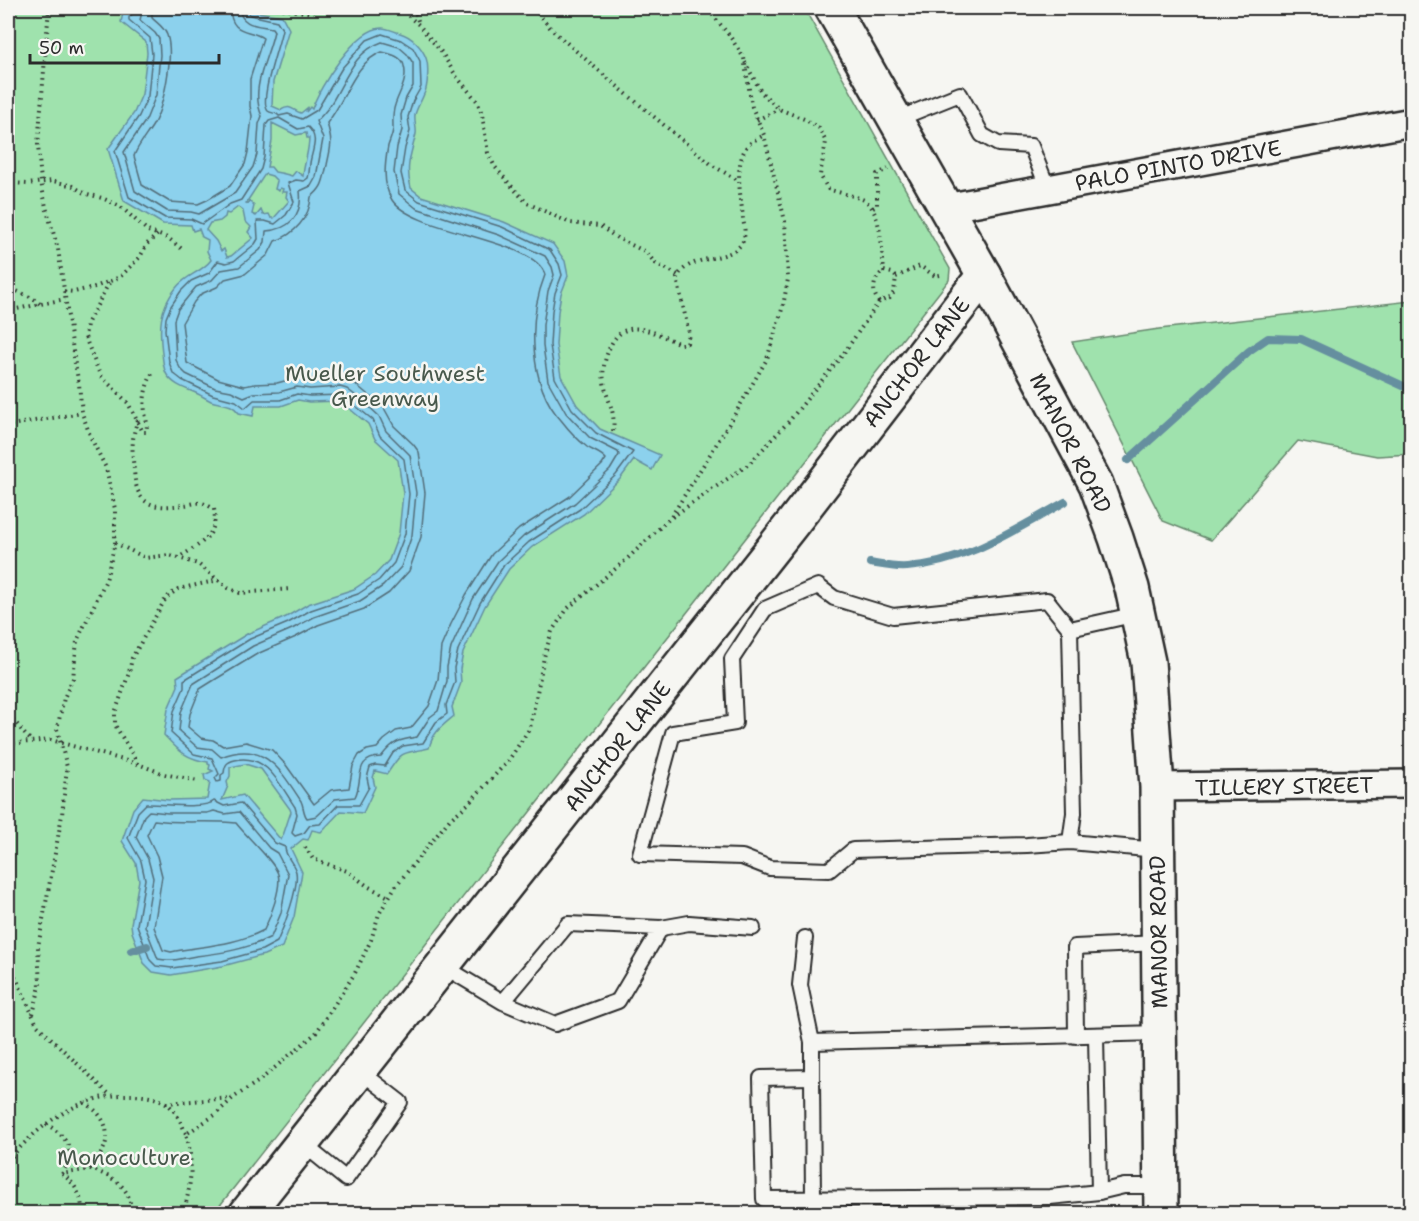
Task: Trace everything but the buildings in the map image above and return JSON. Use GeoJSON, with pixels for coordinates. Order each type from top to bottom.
{"type":"FeatureCollection","features":[{"type":"Feature","properties":{"kind":"main road","name":"MANOR ROAD"},"geometry":{"type":"LineString","coordinates":[[832,8],[984,275],[1096,484],[1132,588],[1148,662],[1157,787],[1161,1200]]}},
{"type":"Feature","properties":{"kind":"main road","name":"ANCHOR LANE"},"geometry":{"type":"LineString","coordinates":[[246,1214],[792,524],[984,275]]}},
{"type":"Feature","properties":{"kind":"street","name":"PALO PINTO DRIVE"},"geometry":{"type":"LineString","coordinates":[[945,208],[1412,122]]}},
{"type":"Feature","properties":{"kind":"street","name":"TILLERY STREET"},"geometry":{"type":"LineString","coordinates":[[1157,787],[1412,784]]}},
{"type":"Feature","properties":{"kind":"lane"},"geometry":{"type":"LineString","coordinates":[[895,120],[960,94],[982,135],[998,144],[1031,146],[1048,189]]}},
{"type":"Feature","properties":{"kind":"lane"},"geometry":{"type":"LineString","coordinates":[[1070,842],[1074,813],[1070,629],[1047,600],[893,616],[834,598],[818,586],[765,609],[732,659],[735,723],[673,733],[640,854],[742,857],[770,868],[829,870],[853,850],[1070,842],[1157,850]]}},
{"type":"Feature","properties":{"kind":"lane"},"geometry":{"type":"LineString","coordinates":[[1070,629],[1137,615]]}},
{"type":"Feature","properties":{"kind":"lane"},"geometry":{"type":"LineString","coordinates":[[503,1002],[568,924],[661,928],[689,923],[753,928]]}},
{"type":"Feature","properties":{"kind":"lane"},"geometry":{"type":"LineString","coordinates":[[443,966],[503,1002],[555,1024],[618,1001],[661,928]]}},
{"type":"Feature","properties":{"kind":"lane"},"geometry":{"type":"LineString","coordinates":[[805,938],[800,985],[812,1042],[813,1198]]}},
{"type":"Feature","properties":{"kind":"lane"},"geometry":{"type":"LineString","coordinates":[[1076,1036],[1075,947],[1158,943]]}},
{"type":"Feature","properties":{"kind":"lane"},"geometry":{"type":"LineString","coordinates":[[812,1042],[1160,1033]]}},
{"type":"Feature","properties":{"kind":"lane"},"geometry":{"type":"LineString","coordinates":[[1096,1035],[1099,1192]]}},
{"type":"Feature","properties":{"kind":"lane"},"geometry":{"type":"LineString","coordinates":[[303,1144],[346,1179],[400,1102],[360,1071]]}},
{"type":"Feature","properties":{"kind":"lane"},"geometry":{"type":"LineString","coordinates":[[812,1077],[761,1078],[764,1199],[1050,1197],[1099,1192],[1124,1186],[1161,1200]]}},
{"type":"Feature","properties":{"kind":"path"},"geometry":{"type":"LineString","coordinates":[[33,1014],[40,986],[38,947],[62,815],[67,766],[57,729],[64,698],[73,678],[77,641],[106,580],[115,543],[115,509],[106,468],[82,413],[58,249],[45,207],[41,183],[38,145],[49,8]]}},
{"type":"Feature","properties":{"kind":"path"},"geometry":{"type":"LineString","coordinates":[[277,8],[311,13],[319,8]]}},
{"type":"Feature","properties":{"kind":"path"},"geometry":{"type":"LineString","coordinates":[[399,8],[419,25],[442,53],[456,76],[477,100],[482,114],[488,153],[495,167],[527,203],[570,223],[600,226],[617,238],[646,252],[655,263],[678,275]]}},
{"type":"Feature","properties":{"kind":"path"},"geometry":{"type":"LineString","coordinates":[[414,8],[419,25]]}},
{"type":"Feature","properties":{"kind":"path"},"geometry":{"type":"LineString","coordinates":[[534,8],[552,30],[605,76],[712,165],[740,182]]}},
{"type":"Feature","properties":{"kind":"path"},"geometry":{"type":"LineString","coordinates":[[707,8],[744,58],[761,92],[778,109],[804,119],[819,128],[826,142],[820,175],[828,189],[865,201],[873,208],[880,232],[884,271]]}},
{"type":"Feature","properties":{"kind":"path"},"geometry":{"type":"LineString","coordinates":[[671,517],[767,359],[783,306],[788,279],[785,221],[764,135],[752,107],[744,58]]}},
{"type":"Feature","properties":{"kind":"path"},"geometry":{"type":"LineString","coordinates":[[758,120],[778,109]]}},
{"type":"Feature","properties":{"kind":"path"},"geometry":{"type":"LineString","coordinates":[[613,431],[615,420],[603,379],[605,359],[612,341],[627,328],[636,327],[680,345],[687,343],[689,333],[677,284],[678,275],[685,267],[733,251],[742,242],[744,232],[740,182],[743,154],[750,143],[764,135]]}},
{"type":"Feature","properties":{"kind":"path"},"geometry":{"type":"LineString","coordinates":[[873,208],[877,206],[877,174],[888,168]]}},
{"type":"Feature","properties":{"kind":"path"},"geometry":{"type":"LineString","coordinates":[[13,183],[53,181],[73,186],[84,193],[120,206],[148,231],[168,238],[182,249]]}},
{"type":"Feature","properties":{"kind":"path"},"geometry":{"type":"LineString","coordinates":[[64,291],[74,292],[109,283],[120,277],[158,234]]}},
{"type":"Feature","properties":{"kind":"path"},"geometry":{"type":"LineString","coordinates":[[896,277],[920,266],[935,276],[940,275]]}},
{"type":"Feature","properties":{"kind":"path"},"geometry":{"type":"LineString","coordinates":[[884,271],[896,277]]}},
{"type":"Feature","properties":{"kind":"path"},"geometry":{"type":"LineString","coordinates":[[879,302],[874,286],[876,279],[884,271]]}},
{"type":"Feature","properties":{"kind":"path"},"geometry":{"type":"LineString","coordinates":[[186,1134],[259,1081],[316,1033],[356,972],[371,940],[379,914],[389,897],[450,819],[468,804],[508,761],[530,728],[544,657],[552,632],[568,608],[626,560],[671,517],[749,464],[790,420],[830,370],[879,302],[890,298],[894,292],[896,277]]}},
{"type":"Feature","properties":{"kind":"path"},"geometry":{"type":"LineString","coordinates":[[109,283],[87,324],[85,337],[100,375],[118,390],[138,419],[143,432],[146,432],[148,424],[145,392],[153,372]]}},
{"type":"Feature","properties":{"kind":"path"},"geometry":{"type":"LineString","coordinates":[[12,289],[24,296],[34,298],[39,304]]}},
{"type":"Feature","properties":{"kind":"path"},"geometry":{"type":"LineString","coordinates":[[12,310],[65,299]]}},
{"type":"Feature","properties":{"kind":"path"},"geometry":{"type":"LineString","coordinates":[[11,425],[82,413]]}},
{"type":"Feature","properties":{"kind":"path"},"geometry":{"type":"LineString","coordinates":[[138,419],[133,431],[132,449],[134,480],[139,496],[149,505],[164,507],[201,503],[214,509],[216,519],[209,537],[178,558]]}},
{"type":"Feature","properties":{"kind":"path"},"geometry":{"type":"LineString","coordinates":[[115,543],[146,558],[169,555],[198,564],[228,588],[240,593],[290,589]]}},
{"type":"Feature","properties":{"kind":"path"},"geometry":{"type":"LineString","coordinates":[[138,764],[115,725],[115,713],[122,697],[132,658],[166,598],[178,589],[219,580]]}},
{"type":"Feature","properties":{"kind":"path"},"geometry":{"type":"LineString","coordinates":[[8,716],[18,724],[25,737],[33,741]]}},
{"type":"Feature","properties":{"kind":"path"},"geometry":{"type":"LineString","coordinates":[[8,744],[51,740],[138,764],[164,774],[198,781]]}},
{"type":"Feature","properties":{"kind":"path"},"geometry":{"type":"LineString","coordinates":[[305,847],[314,859],[346,872],[389,897]]}},
{"type":"Feature","properties":{"kind":"path"},"geometry":{"type":"LineString","coordinates":[[8,960],[37,1025],[110,1095]]}},
{"type":"Feature","properties":{"kind":"path"},"geometry":{"type":"LineString","coordinates":[[8,1161],[38,1129],[84,1102],[110,1095],[142,1095],[166,1103],[233,1098]]}},
{"type":"Feature","properties":{"kind":"path"},"geometry":{"type":"LineString","coordinates":[[84,1102],[95,1108],[105,1125],[104,1148],[90,1168]]}},
{"type":"Feature","properties":{"kind":"path"},"geometry":{"type":"LineString","coordinates":[[166,1103],[186,1134],[191,1160],[190,1188],[183,1214]]}},
{"type":"Feature","properties":{"kind":"path"},"geometry":{"type":"LineString","coordinates":[[46,1124],[60,1133],[70,1151],[70,1161],[62,1173]]}},
{"type":"Feature","properties":{"kind":"path"},"geometry":{"type":"LineString","coordinates":[[62,1173],[90,1168],[109,1176],[126,1190],[130,1198],[130,1214]]}},
{"type":"Feature","properties":{"kind":"path"},"geometry":{"type":"LineString","coordinates":[[62,1173],[72,1181],[79,1194],[82,1214]]}},
{"type":"Feature","properties":{"kind":"green space","name":"Mueller Southwest Greenway"},"geometry":{"type":"Polygon","coordinates":[[[8,8],[804,8],[950,269],[949,280],[214,1213],[8,1213],[8,8]]]}},
{"type":"Feature","properties":{"kind":"green space"},"geometry":{"type":"Polygon","coordinates":[[[1411,301],[1411,454],[1377,456],[1298,441],[1211,540],[1163,521],[1072,342],[1159,329],[1411,301]]]}},
{"type":"Feature","properties":{"kind":"water"},"geometry":{"type":"Polygon","coordinates":[[[136,8],[248,8],[257,12],[282,16],[289,29],[273,82],[272,106],[281,110],[289,108],[301,113],[307,108],[306,112],[310,107],[312,109],[330,74],[350,48],[361,38],[382,28],[404,34],[412,39],[424,54],[428,71],[425,91],[415,115],[416,134],[409,167],[411,188],[421,196],[504,222],[553,244],[565,261],[568,276],[561,294],[558,312],[556,345],[561,376],[577,405],[600,429],[660,455],[652,470],[634,460],[620,479],[584,514],[532,547],[509,569],[485,606],[463,653],[460,669],[461,683],[452,707],[454,716],[436,733],[429,748],[400,756],[387,774],[375,771],[373,778],[375,787],[363,813],[341,811],[321,832],[312,830],[308,840],[303,839],[291,849],[302,872],[294,917],[282,947],[264,955],[223,966],[171,975],[153,972],[144,963],[132,932],[131,924],[139,880],[136,863],[122,841],[133,809],[143,797],[169,800],[207,799],[210,782],[205,780],[204,775],[213,771],[209,769],[208,762],[194,759],[183,753],[164,735],[168,709],[178,686],[177,677],[247,634],[286,617],[308,604],[354,589],[375,575],[389,560],[399,533],[403,493],[398,460],[375,439],[368,424],[340,401],[298,400],[281,406],[255,406],[253,416],[239,413],[230,405],[211,401],[177,385],[167,375],[163,364],[161,335],[163,311],[170,296],[180,283],[211,260],[207,251],[208,240],[202,237],[199,229],[193,231],[191,225],[163,224],[124,201],[108,149],[134,113],[142,94],[147,53],[146,42],[121,22],[123,13],[136,8]],[[272,123],[272,141],[267,167],[271,167],[275,172],[292,176],[296,171],[303,176],[309,143],[306,133],[296,135],[272,123]],[[265,174],[246,203],[248,204],[249,201],[254,206],[252,214],[256,216],[261,210],[263,215],[269,214],[271,218],[274,218],[289,201],[286,197],[287,192],[282,192],[283,189],[280,188],[279,191],[275,189],[277,181],[265,174]],[[238,207],[229,214],[226,213],[220,221],[210,223],[206,230],[221,251],[224,249],[227,257],[253,238],[248,232],[251,227],[245,221],[243,211],[238,207]],[[245,764],[230,767],[228,786],[222,800],[243,795],[281,840],[290,809],[261,769],[245,764]]]}},
{"type":"Feature","properties":{"kind":"waterway"},"geometry":{"type":"LineString","coordinates":[[1128,460],[1249,351],[1268,338],[1301,339],[1412,390]]}},
{"type":"Feature","properties":{"kind":"waterway"},"geometry":{"type":"LineString","coordinates":[[870,563],[907,567],[949,559],[989,544],[1065,502]]}},
{"type":"Feature","properties":{"kind":"waterway"},"geometry":{"type":"LineString","coordinates":[[131,951],[147,946]]}},
{"type":"Feature","properties":{"kind":"park label","name":"Monoculture"},"geometry":{"type":"Point","coordinates":[124,1157]}}]}
